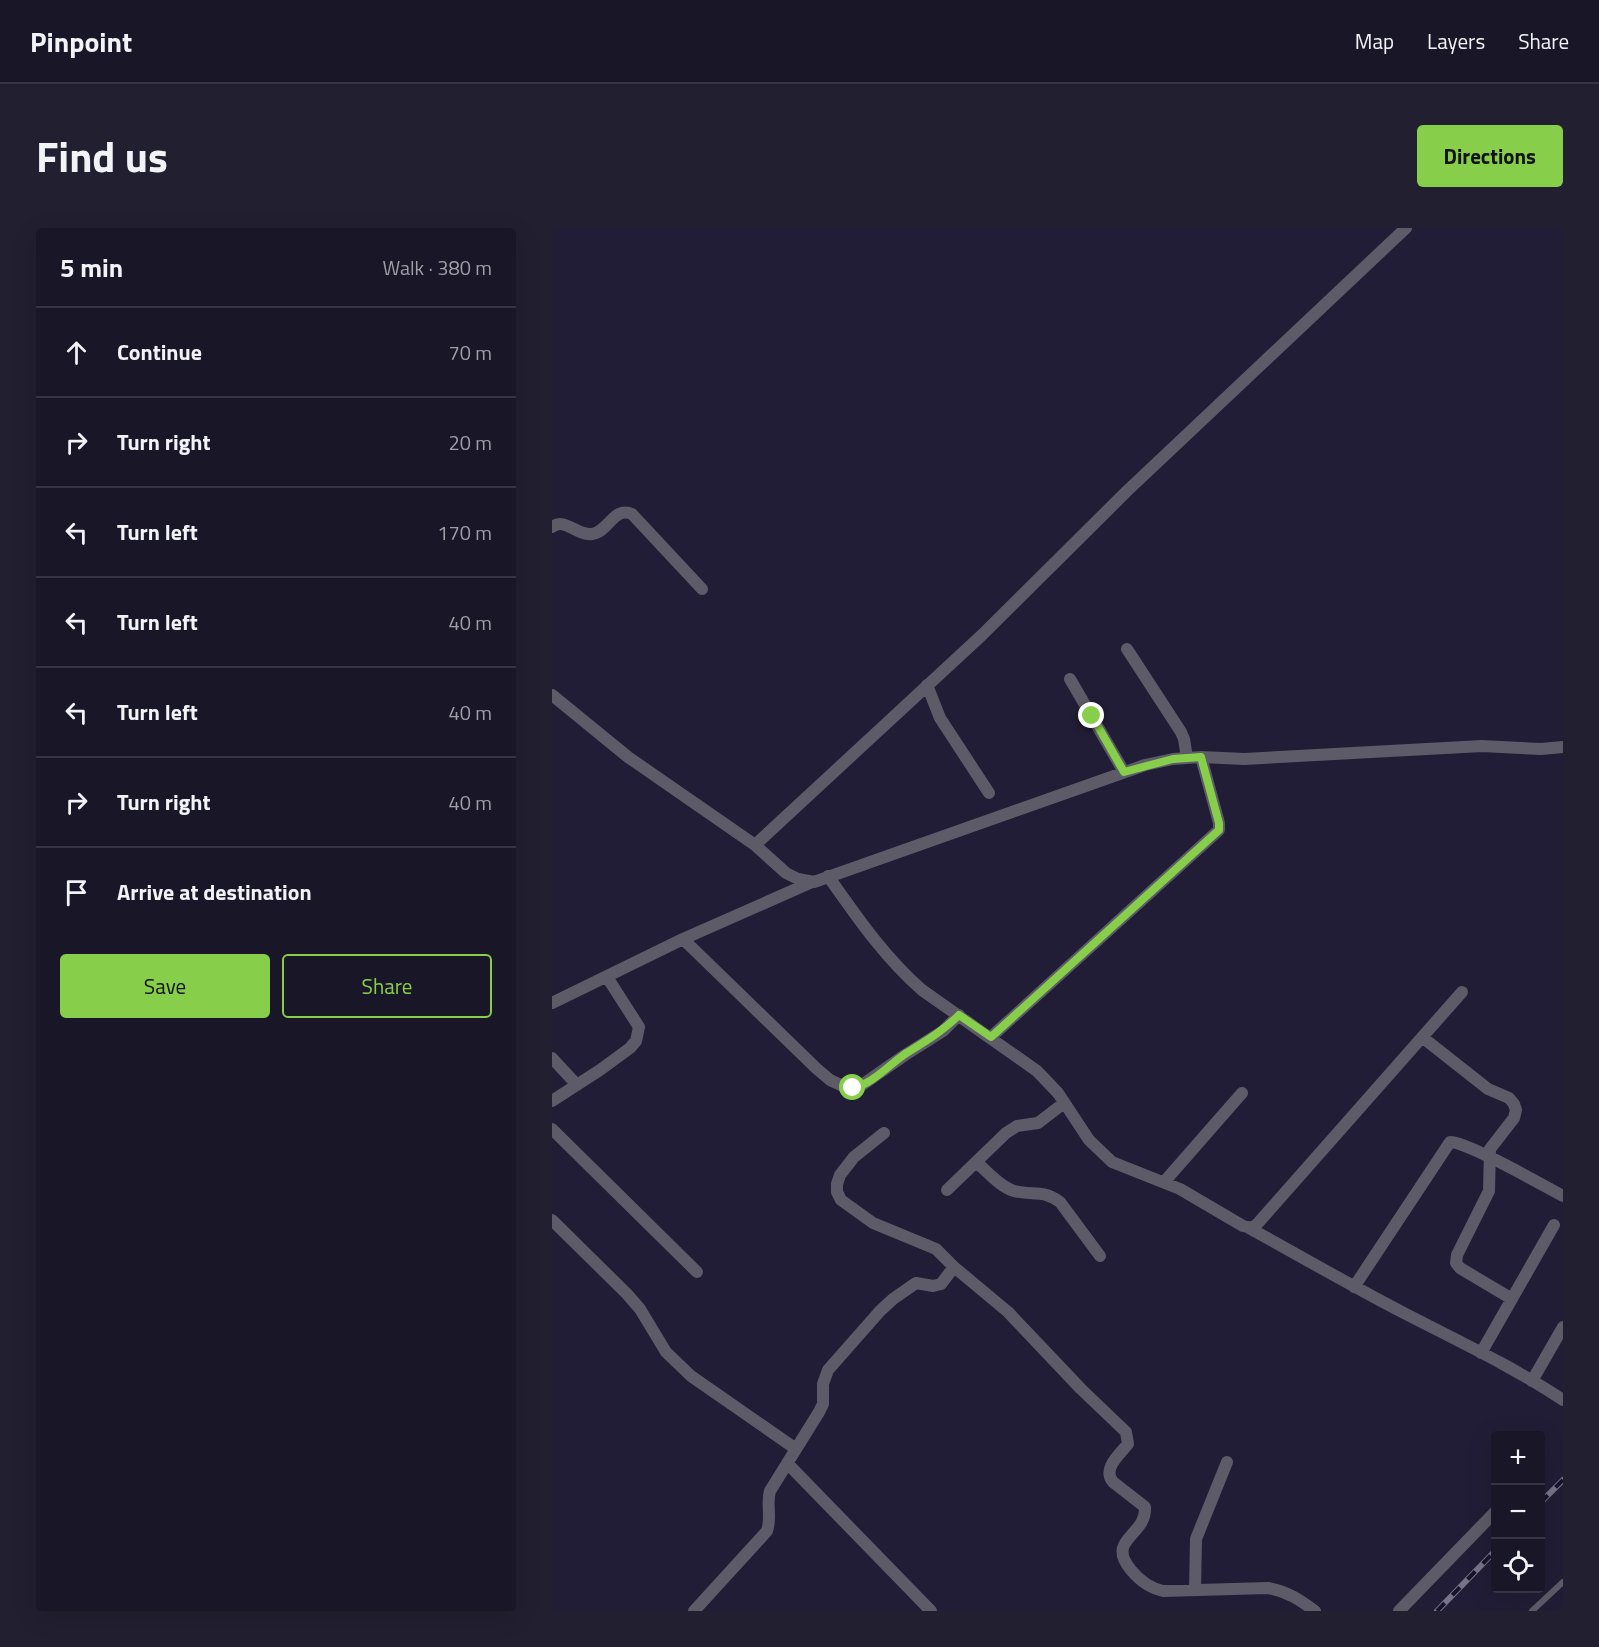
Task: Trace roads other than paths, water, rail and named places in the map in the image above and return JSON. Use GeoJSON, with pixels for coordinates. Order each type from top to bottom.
{"type":"FeatureCollection","features":[{"type":"Feature","properties":{"kind":"street"},"geometry":{"type":"LineString","coordinates":[[755,845],[982,634],[1127,491],[1406,228]]}},
{"type":"Feature","properties":{"kind":"street"},"geometry":{"type":"LineString","coordinates":[[552,527],[564,524],[582,533],[591,534],[599,532],[620,512],[625,511],[639,519],[702,589]]}},
{"type":"Feature","properties":{"kind":"street"},"geometry":{"type":"LineString","coordinates":[[1127,649],[1181,732],[1187,758]]}},
{"type":"Feature","properties":{"kind":"street"},"geometry":{"type":"LineString","coordinates":[[1070,679],[1124,772]]}},
{"type":"Feature","properties":{"kind":"street"},"geometry":{"type":"LineString","coordinates":[[927,685],[939,718],[989,793]]}},
{"type":"Feature","properties":{"kind":"street"},"geometry":{"type":"LineString","coordinates":[[552,695],[628,757],[755,845],[786,873],[798,879],[814,882]]}},
{"type":"Feature","properties":{"kind":"street"},"geometry":{"type":"LineString","coordinates":[[552,1003],[683,939],[828,876],[1145,765],[1201,757],[1244,759],[1482,746],[1563,747]]}},
{"type":"Feature","properties":{"kind":"street"},"geometry":{"type":"LineString","coordinates":[[991,1037],[1219,830],[1201,757]]}},
{"type":"Feature","properties":{"kind":"street"},"geometry":{"type":"LineString","coordinates":[[828,876],[865,929],[898,968],[922,990],[1037,1071],[1058,1093],[1089,1140],[1112,1162],[1180,1188],[1243,1226],[1481,1353],[1563,1400]]}},
{"type":"Feature","properties":{"kind":"street"},"geometry":{"type":"LineString","coordinates":[[683,939],[817,1069],[830,1080],[843,1086],[859,1087],[905,1054],[943,1031],[959,1015]]}},
{"type":"Feature","properties":{"kind":"street"},"geometry":{"type":"LineString","coordinates":[[552,1101],[624,1054],[639,1035],[636,1021],[607,977]]}},
{"type":"Feature","properties":{"kind":"street"},"geometry":{"type":"LineString","coordinates":[[1249,1228],[1255,1227],[1462,992]]}},
{"type":"Feature","properties":{"kind":"street"},"geometry":{"type":"LineString","coordinates":[[1422,1037],[1471,1077],[1488,1089],[1509,1098],[1514,1104],[1516,1110],[1514,1118],[1490,1149],[1488,1157],[1489,1191],[1457,1255],[1456,1263],[1460,1268],[1512,1299]]}},
{"type":"Feature","properties":{"kind":"street"},"geometry":{"type":"LineString","coordinates":[[552,1058],[577,1085]]}},
{"type":"Feature","properties":{"kind":"street"},"geometry":{"type":"LineString","coordinates":[[1165,1181],[1242,1093]]}},
{"type":"Feature","properties":{"kind":"street"},"geometry":{"type":"LineString","coordinates":[[947,1190],[1013,1128],[1038,1123],[1064,1103]]}},
{"type":"Feature","properties":{"kind":"street"},"geometry":{"type":"LineString","coordinates":[[552,1129],[697,1272]]}},
{"type":"Feature","properties":{"kind":"street"},"geometry":{"type":"LineString","coordinates":[[884,1133],[854,1157],[840,1175],[837,1192],[841,1200],[873,1223],[936,1250],[1008,1312],[1081,1389],[1126,1431],[1128,1444],[1110,1466],[1109,1477],[1145,1507],[1142,1521],[1123,1546],[1121,1553],[1136,1576],[1155,1589],[1163,1591],[1268,1588],[1281,1590],[1315,1611]]}},
{"type":"Feature","properties":{"kind":"street"},"geometry":{"type":"LineString","coordinates":[[1354,1287],[1447,1144],[1456,1142],[1563,1196]]}},
{"type":"Feature","properties":{"kind":"street"},"geometry":{"type":"LineString","coordinates":[[975,1162],[1007,1188],[1015,1191],[1044,1193],[1060,1202],[1100,1256]]}},
{"type":"Feature","properties":{"kind":"street"},"geometry":{"type":"LineString","coordinates":[[552,1220],[640,1309],[666,1352],[676,1363],[691,1376],[796,1449]]}},
{"type":"Feature","properties":{"kind":"street"},"geometry":{"type":"LineString","coordinates":[[1481,1353],[1554,1225]]}},
{"type":"Feature","properties":{"kind":"street"},"geometry":{"type":"LineString","coordinates":[[694,1611],[767,1531],[771,1520],[768,1499],[770,1491],[819,1412],[824,1395],[825,1378],[835,1361],[893,1299],[916,1282],[933,1286],[941,1284],[954,1267]]}},
{"type":"Feature","properties":{"kind":"street"},"geometry":{"type":"LineString","coordinates":[[1532,1381],[1563,1327]]}},
{"type":"Feature","properties":{"kind":"street"},"geometry":{"type":"LineString","coordinates":[[1195,1590],[1196,1539],[1227,1462]]}},
{"type":"Feature","properties":{"kind":"street"},"geometry":{"type":"LineString","coordinates":[[787,1463],[931,1611]]}},
{"type":"Feature","properties":{"kind":"street"},"geometry":{"type":"LineString","coordinates":[[1399,1611],[1491,1516]]}},
{"type":"Feature","properties":{"kind":"lane"},"geometry":{"type":"LineString","coordinates":[[1532,1611],[1563,1582]]}},
{"type":"Feature","properties":{"kind":"railway"},"geometry":{"type":"LineString","coordinates":[[1545,1498],[1563,1480]]}},
{"type":"Feature","properties":{"kind":"railway"},"geometry":{"type":"LineString","coordinates":[[1437,1611],[1491,1555]]}}]}
